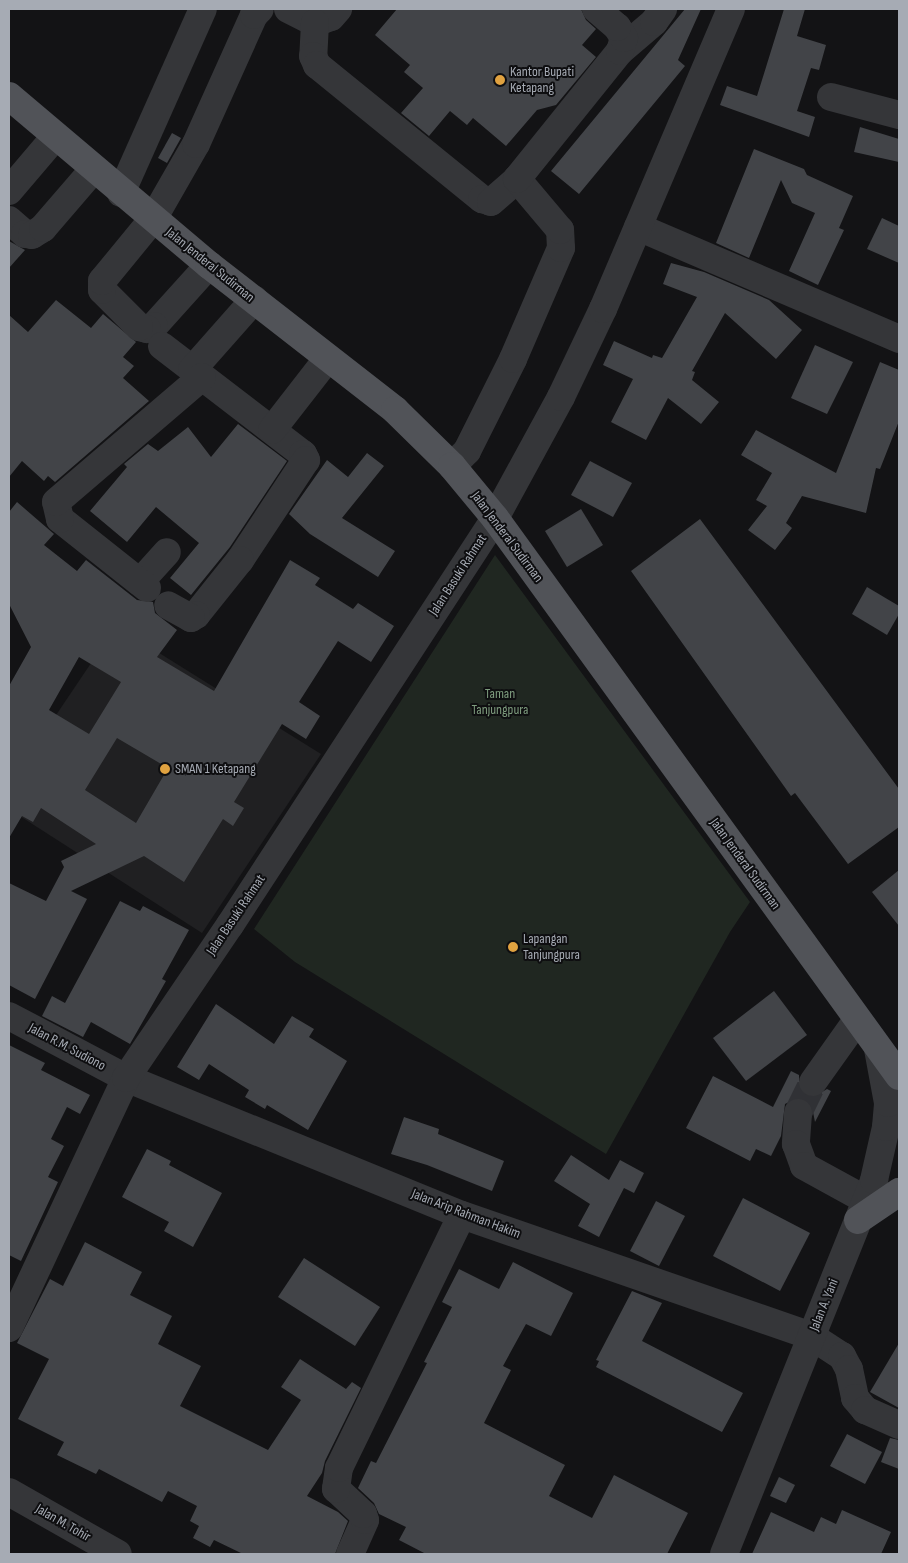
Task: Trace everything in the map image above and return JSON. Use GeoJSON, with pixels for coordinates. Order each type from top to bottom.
{"type":"FeatureCollection","features":[{"type":"Feature","properties":{"kind":"main road","name":"Jalan Jenderal Sudirman"},"geometry":{"type":"LineString","coordinates":[[10,100],[209,265],[395,410],[452,466],[495,518],[899,1076]]}},
{"type":"Feature","properties":{"kind":"main road"},"geometry":{"type":"LineString","coordinates":[[862,1210],[899,1192]]}},
{"type":"Feature","properties":{"kind":"street"},"geometry":{"type":"LineString","coordinates":[[121,193],[203,9]]}},
{"type":"Feature","properties":{"kind":"street"},"geometry":{"type":"LineString","coordinates":[[209,265],[154,326],[147,329],[139,327],[107,298],[102,290],[102,281],[153,218],[196,144],[254,15],[260,9]]}},
{"type":"Feature","properties":{"kind":"street"},"geometry":{"type":"LineString","coordinates":[[288,9],[315,23],[331,18],[338,9]]}},
{"type":"Feature","properties":{"kind":"street"},"geometry":{"type":"LineString","coordinates":[[596,9],[617,27],[624,38],[620,51]]}},
{"type":"Feature","properties":{"kind":"street"},"geometry":{"type":"LineString","coordinates":[[315,23],[314,56],[317,65],[482,199],[491,202],[517,179],[620,51],[654,22],[663,9]]}},
{"type":"Feature","properties":{"kind":"street","name":"Jalan Basuki Rahmat"},"geometry":{"type":"LineString","coordinates":[[9,1328],[126,1078],[235,917],[495,518],[561,397],[638,227],[731,9]]}},
{"type":"Feature","properties":{"kind":"street"},"geometry":{"type":"LineString","coordinates":[[831,97],[899,115]]}},
{"type":"Feature","properties":{"kind":"street"},"geometry":{"type":"LineString","coordinates":[[9,191],[54,137]]}},
{"type":"Feature","properties":{"kind":"street"},"geometry":{"type":"LineString","coordinates":[[9,220],[25,234],[32,235],[43,228],[93,170]]}},
{"type":"Feature","properties":{"kind":"street"},"geometry":{"type":"LineString","coordinates":[[452,466],[467,451],[476,434],[513,359],[561,248],[560,230],[517,179]]}},
{"type":"Feature","properties":{"kind":"street"},"geometry":{"type":"LineString","coordinates":[[638,227],[899,339]]}},
{"type":"Feature","properties":{"kind":"street"},"geometry":{"type":"LineString","coordinates":[[167,552],[144,585],[60,519],[56,502],[197,374],[254,300]]}},
{"type":"Feature","properties":{"kind":"street"},"geometry":{"type":"LineString","coordinates":[[162,346],[303,454],[306,460],[302,470],[240,560],[196,615],[191,618],[168,605]]}},
{"type":"Feature","properties":{"kind":"street"},"geometry":{"type":"LineString","coordinates":[[272,430],[328,358]]}},
{"type":"Feature","properties":{"kind":"street","name":"Jalan R.M. Sudiono"},"geometry":{"type":"LineString","coordinates":[[9,1016],[126,1078]]}},
{"type":"Feature","properties":{"kind":"street"},"geometry":{"type":"LineString","coordinates":[[814,1082],[857,1020]]}},
{"type":"Feature","properties":{"kind":"street","name":"Jalan A. Yani"},"geometry":{"type":"LineString","coordinates":[[724,1554],[862,1210],[886,1127],[886,1080],[878,1049]]}},
{"type":"Feature","properties":{"kind":"street","name":"Jalan Arip Rahman Hakim"},"geometry":{"type":"LineString","coordinates":[[126,1078],[462,1215],[812,1336],[842,1356],[849,1369],[855,1398],[865,1410],[899,1425]]}},
{"type":"Feature","properties":{"kind":"street"},"geometry":{"type":"LineString","coordinates":[[798,1113],[796,1144],[799,1158],[804,1166],[862,1210]]}},
{"type":"Feature","properties":{"kind":"street"},"geometry":{"type":"LineString","coordinates":[[350,1554],[365,1520],[363,1514],[336,1488],[339,1468],[462,1215]]}},
{"type":"Feature","properties":{"kind":"street","name":"Jalan M. Tohir"},"geometry":{"type":"LineString","coordinates":[[9,1492],[118,1554]]}},
{"type":"Feature","properties":{"kind":"shaded area","name":"SMAN 1 Ketapang"},"geometry":{"type":"Polygon","coordinates":[[[116,626],[321,754],[202,933],[9,809],[9,785],[116,626]]]}},
{"type":"Feature","properties":{"kind":"green space","name":"Taman Tanjungpura"},"geometry":{"type":"Polygon","coordinates":[[[495,555],[750,902],[730,932],[606,1154],[295,962],[254,929],[495,555]]]}},
{"type":"Feature","properties":{"kind":"building","name":"Kantor Bupati Ketapang"},"geometry":{"type":"Polygon","coordinates":[[[397,9],[581,9],[586,20],[596,29],[582,45],[596,57],[556,105],[537,110],[506,146],[473,118],[467,125],[450,111],[429,136],[401,113],[423,88],[404,72],[410,65],[375,35],[397,9]]]}},
{"type":"Feature","properties":{"kind":"building"},"geometry":{"type":"Polygon","coordinates":[[[685,9],[701,9],[678,60],[685,66],[579,194],[551,171],[685,9]]]}},
{"type":"Feature","properties":{"kind":"building"},"geometry":{"type":"Polygon","coordinates":[[[784,9],[805,9],[797,36],[826,45],[819,70],[811,68],[797,111],[815,117],[809,137],[720,105],[727,86],[757,96],[784,9]]]}},
{"type":"Feature","properties":{"kind":"building"},"geometry":{"type":"Polygon","coordinates":[[[860,127],[899,139],[899,162],[854,152],[860,127]]]}},
{"type":"Feature","properties":{"kind":"building"},"geometry":{"type":"Polygon","coordinates":[[[172,133],[181,138],[167,163],[158,158],[172,133]]]}},
{"type":"Feature","properties":{"kind":"building"},"geometry":{"type":"Polygon","coordinates":[[[754,149],[804,169],[807,175],[853,196],[839,228],[844,230],[818,285],[789,271],[815,213],[792,203],[781,180],[749,258],[716,243],[754,149]]]}},
{"type":"Feature","properties":{"kind":"building"},"geometry":{"type":"Polygon","coordinates":[[[882,218],[899,226],[899,263],[867,249],[882,218]]]}},
{"type":"Feature","properties":{"kind":"building"},"geometry":{"type":"Polygon","coordinates":[[[9,241],[25,250],[9,268],[9,241]]]}},
{"type":"Feature","properties":{"kind":"building"},"geometry":{"type":"Polygon","coordinates":[[[671,263],[704,272],[769,300],[802,330],[776,359],[725,313],[692,371],[695,372],[692,380],[719,402],[701,424],[668,398],[646,440],[611,422],[633,379],[603,365],[614,341],[652,358],[653,355],[662,358],[697,297],[663,284],[671,263]]]}},
{"type":"Feature","properties":{"kind":"building"},"geometry":{"type":"Polygon","coordinates":[[[56,300],[91,328],[103,314],[136,342],[123,357],[134,366],[123,378],[149,401],[55,482],[48,476],[44,481],[22,461],[9,477],[9,315],[28,332],[56,300]]]}},
{"type":"Feature","properties":{"kind":"building"},"geometry":{"type":"Polygon","coordinates":[[[815,345],[853,362],[827,414],[791,398],[815,345]]]}},
{"type":"Feature","properties":{"kind":"building"},"geometry":{"type":"Polygon","coordinates":[[[880,362],[899,370],[899,421],[880,469],[876,468],[866,513],[802,496],[786,523],[792,528],[775,550],[748,530],[767,506],[756,500],[772,473],[741,455],[756,430],[836,473],[880,362]]]}},
{"type":"Feature","properties":{"kind":"building"},"geometry":{"type":"Polygon","coordinates":[[[238,424],[287,461],[230,547],[191,595],[170,578],[199,543],[156,507],[127,542],[90,511],[127,467],[124,464],[148,444],[158,451],[188,427],[211,457],[238,424]]]}},
{"type":"Feature","properties":{"kind":"building"},"geometry":{"type":"Polygon","coordinates":[[[367,453],[384,466],[342,518],[395,551],[378,577],[310,534],[289,514],[327,460],[348,477],[367,453]]]}},
{"type":"Feature","properties":{"kind":"building"},"geometry":{"type":"Polygon","coordinates":[[[590,461],[632,483],[613,517],[571,495],[590,461]]]}},
{"type":"Feature","properties":{"kind":"building"},"geometry":{"type":"Polygon","coordinates":[[[17,502],[54,534],[44,545],[77,571],[86,560],[137,600],[153,602],[155,613],[177,630],[157,657],[214,691],[290,560],[320,578],[315,585],[353,609],[358,603],[394,626],[371,662],[338,641],[299,702],[320,716],[306,739],[282,724],[234,802],[244,808],[233,826],[223,819],[184,882],[144,856],[71,891],[87,899],[35,999],[9,985],[9,883],[46,901],[64,867],[61,861],[96,844],[41,808],[33,822],[22,816],[9,838],[9,686],[31,647],[9,604],[9,512],[17,502]],[[79,657],[49,710],[89,734],[121,682],[79,657]],[[117,738],[85,790],[136,823],[168,768],[117,738]]]}},
{"type":"Feature","properties":{"kind":"building"},"geometry":{"type":"Polygon","coordinates":[[[581,509],[603,545],[567,567],[545,531],[581,509]]]}},
{"type":"Feature","properties":{"kind":"building"},"geometry":{"type":"Polygon","coordinates":[[[700,519],[899,789],[899,827],[848,864],[795,793],[791,796],[631,571],[700,519]]]}},
{"type":"Feature","properties":{"kind":"building"},"geometry":{"type":"Polygon","coordinates":[[[867,587],[899,606],[899,614],[887,635],[852,614],[867,587]]]}},
{"type":"Feature","properties":{"kind":"building"},"geometry":{"type":"Polygon","coordinates":[[[899,870],[899,926],[872,892],[899,870]]]}},
{"type":"Feature","properties":{"kind":"building"},"geometry":{"type":"Polygon","coordinates":[[[120,901],[140,911],[143,906],[189,930],[162,979],[166,981],[130,1044],[91,1022],[83,1037],[42,1016],[52,996],[65,1003],[120,901]]]}},
{"type":"Feature","properties":{"kind":"building"},"geometry":{"type":"Polygon","coordinates":[[[774,991],[807,1035],[746,1081],[713,1038],[774,991]]]}},
{"type":"Feature","properties":{"kind":"building"},"geometry":{"type":"Polygon","coordinates":[[[216,1004],[274,1044],[292,1016],[314,1029],[309,1037],[347,1061],[308,1130],[267,1105],[265,1109],[245,1097],[249,1090],[209,1064],[199,1080],[177,1067],[216,1004]]]}},
{"type":"Feature","properties":{"kind":"building"},"geometry":{"type":"Polygon","coordinates":[[[9,1045],[45,1063],[41,1070],[90,1095],[80,1114],[67,1107],[51,1139],[64,1146],[48,1177],[58,1182],[21,1261],[9,1255],[9,1045]]]}},
{"type":"Feature","properties":{"kind":"building"},"geometry":{"type":"Polygon","coordinates":[[[791,1071],[799,1075],[799,1088],[804,1095],[812,1098],[827,1089],[831,1091],[815,1122],[812,1107],[806,1100],[799,1097],[785,1104],[781,1136],[771,1156],[756,1149],[750,1161],[686,1128],[713,1076],[773,1107],[791,1071]]]}},
{"type":"Feature","properties":{"kind":"building"},"geometry":{"type":"Polygon","coordinates":[[[404,1117],[439,1129],[438,1134],[504,1161],[492,1191],[427,1165],[391,1154],[404,1117]]]}},
{"type":"Feature","properties":{"kind":"building"},"geometry":{"type":"Polygon","coordinates":[[[147,1149],[171,1161],[169,1165],[222,1193],[193,1247],[164,1231],[169,1222],[122,1197],[147,1149]]]}},
{"type":"Feature","properties":{"kind":"building"},"geometry":{"type":"Polygon","coordinates":[[[571,1155],[609,1180],[620,1160],[644,1173],[634,1193],[624,1188],[599,1237],[578,1226],[590,1204],[554,1181],[571,1155]]]}},
{"type":"Feature","properties":{"kind":"building"},"geometry":{"type":"Polygon","coordinates":[[[743,1198],[810,1233],[780,1291],[713,1256],[743,1198]]]}},
{"type":"Feature","properties":{"kind":"building"},"geometry":{"type":"Polygon","coordinates":[[[656,1201],[685,1216],[659,1266],[630,1251],[656,1201]]]}},
{"type":"Feature","properties":{"kind":"building"},"geometry":{"type":"Polygon","coordinates":[[[85,1242],[142,1272],[130,1295],[172,1316],[158,1344],[201,1366],[180,1406],[268,1450],[301,1400],[281,1387],[300,1359],[346,1389],[352,1382],[361,1388],[325,1461],[322,1473],[307,1496],[338,1512],[348,1521],[335,1554],[243,1554],[214,1540],[210,1547],[193,1538],[199,1526],[190,1521],[197,1506],[168,1491],[162,1502],[99,1469],[96,1474],[57,1455],[64,1442],[18,1419],[49,1359],[17,1343],[50,1279],[63,1286],[85,1242]]]}},
{"type":"Feature","properties":{"kind":"building"},"geometry":{"type":"Polygon","coordinates":[[[304,1258],[380,1307],[355,1346],[278,1297],[304,1258]]]}},
{"type":"Feature","properties":{"kind":"building"},"geometry":{"type":"Polygon","coordinates":[[[513,1262],[573,1293],[551,1336],[526,1324],[503,1366],[511,1370],[484,1423],[565,1465],[549,1496],[592,1518],[614,1475],[688,1513],[667,1554],[426,1554],[399,1540],[406,1527],[379,1514],[374,1503],[358,1488],[371,1461],[376,1463],[427,1363],[424,1362],[452,1307],[442,1302],[459,1269],[499,1289],[513,1262]]]}},
{"type":"Feature","properties":{"kind":"building"},"geometry":{"type":"Polygon","coordinates":[[[632,1291],[662,1303],[642,1341],[743,1393],[722,1432],[596,1367],[599,1361],[596,1360],[632,1291]]]}},
{"type":"Feature","properties":{"kind":"building"},"geometry":{"type":"Polygon","coordinates":[[[899,1343],[899,1408],[870,1392],[899,1343]]]}},
{"type":"Feature","properties":{"kind":"building"},"geometry":{"type":"Polygon","coordinates":[[[847,1434],[882,1452],[865,1484],[830,1466],[847,1434]]]}},
{"type":"Feature","properties":{"kind":"building"},"geometry":{"type":"Polygon","coordinates":[[[890,1438],[899,1440],[899,1469],[881,1462],[890,1438]]]}},
{"type":"Feature","properties":{"kind":"building"},"geometry":{"type":"Polygon","coordinates":[[[779,1477],[795,1485],[786,1503],[770,1496],[779,1477]]]}},
{"type":"Feature","properties":{"kind":"building"},"geometry":{"type":"Polygon","coordinates":[[[842,1510],[891,1532],[881,1554],[752,1554],[771,1512],[814,1532],[821,1517],[836,1524],[842,1510]]]}},
{"type":"Feature","properties":{"kind":"tunnel"},"geometry":{"type":"LineString","coordinates":[[798,1113],[813,1082]]}},
{"type":"Feature","properties":{"kind":"place","name":"Kantor Bupati Ketapang"},"geometry":{"type":"Point","coordinates":[500,80]}},
{"type":"Feature","properties":{"kind":"place","name":"SMAN 1 Ketapang"},"geometry":{"type":"Point","coordinates":[165,769]}},
{"type":"Feature","properties":{"kind":"place","name":"Lapangan Tanjungpura"},"geometry":{"type":"Point","coordinates":[513,947]}}]}
